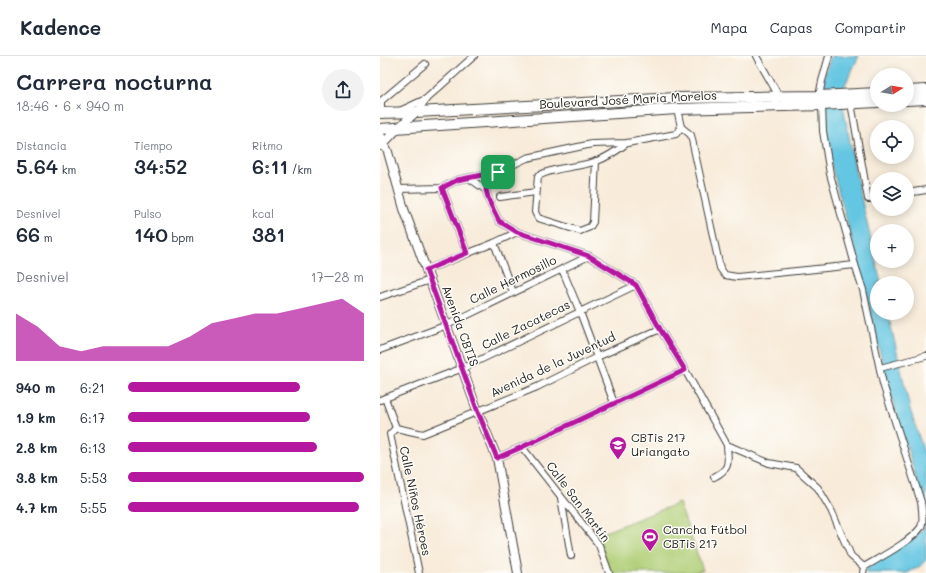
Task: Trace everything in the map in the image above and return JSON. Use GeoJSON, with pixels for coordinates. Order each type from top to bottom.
{"type":"FeatureCollection","features":[{"type":"Feature","properties":{"kind":"main road"},"geometry":{"type":"LineString","coordinates":[[914,91],[926,90]]}},
{"type":"Feature","properties":{"kind":"main road","name":"Boulevard José María Morelos"},"geometry":{"type":"LineString","coordinates":[[848,100],[870,95]]}},
{"type":"Feature","properties":{"kind":"main road","name":"Boulevard José María Morelos"},"geometry":{"type":"LineString","coordinates":[[381,113],[676,98],[870,102]]}},
{"type":"Feature","properties":{"kind":"main road"},"geometry":{"type":"LineString","coordinates":[[914,100],[926,99]]}},
{"type":"Feature","properties":{"kind":"main road","name":"Boulevard José María Morelos"},"geometry":{"type":"LineString","coordinates":[[380,129],[780,101]]}},
{"type":"Feature","properties":{"kind":"main road"},"geometry":{"type":"LineString","coordinates":[[397,112],[400,120],[398,128]]}},
{"type":"Feature","properties":{"kind":"street"},"geometry":{"type":"LineString","coordinates":[[382,145],[416,112],[427,98],[474,56]]}},
{"type":"Feature","properties":{"kind":"street"},"geometry":{"type":"LineString","coordinates":[[756,56],[780,101]]}},
{"type":"Feature","properties":{"kind":"street"},"geometry":{"type":"LineString","coordinates":[[727,445],[769,463],[796,468],[818,488],[832,510],[851,556],[863,570],[908,540],[921,526],[921,502],[883,384],[881,368],[863,290],[830,174],[823,131],[822,100],[822,81],[829,56]]}},
{"type":"Feature","properties":{"kind":"street"},"geometry":{"type":"LineString","coordinates":[[381,113],[381,101],[425,64]]}},
{"type":"Feature","properties":{"kind":"street"},"geometry":{"type":"LineString","coordinates":[[397,112],[427,98]]}},
{"type":"Feature","properties":{"kind":"street"},"geometry":{"type":"LineString","coordinates":[[848,100],[868,199],[870,199]]}},
{"type":"Feature","properties":{"kind":"street"},"geometry":{"type":"LineString","coordinates":[[677,109],[681,127],[691,135],[720,268],[725,275],[737,277],[855,266]]}},
{"type":"Feature","properties":{"kind":"street"},"geometry":{"type":"LineString","coordinates":[[398,189],[442,188],[457,180],[498,172],[527,158],[592,144],[627,143],[676,134],[681,127]]}},
{"type":"Feature","properties":{"kind":"street","name":"Avenida CBTIS"},"geometry":{"type":"LineString","coordinates":[[380,134],[382,145],[388,152],[404,209],[426,270],[478,412],[497,458],[518,573]]}},
{"type":"Feature","properties":{"kind":"street"},"geometry":{"type":"LineString","coordinates":[[596,161],[593,222],[590,227],[580,231],[538,218],[535,212],[538,176],[547,171],[596,161],[618,150],[627,143]]}},
{"type":"Feature","properties":{"kind":"street"},"geometry":{"type":"LineString","coordinates":[[498,172],[490,179],[486,190],[489,201],[499,221],[517,232],[589,256],[636,285],[727,445],[728,466],[724,471],[714,477]]}},
{"type":"Feature","properties":{"kind":"street"},"geometry":{"type":"LineString","coordinates":[[469,178],[486,190]]}},
{"type":"Feature","properties":{"kind":"street"},"geometry":{"type":"LineString","coordinates":[[442,188],[467,253]]}},
{"type":"Feature","properties":{"kind":"street"},"geometry":{"type":"LineString","coordinates":[[914,192],[926,190]]}},
{"type":"Feature","properties":{"kind":"street"},"geometry":{"type":"LineString","coordinates":[[500,197],[536,192]]}},
{"type":"Feature","properties":{"kind":"street"},"geometry":{"type":"LineString","coordinates":[[426,270],[494,243],[517,232]]}},
{"type":"Feature","properties":{"kind":"street"},"geometry":{"type":"LineString","coordinates":[[494,243],[514,292]]}},
{"type":"Feature","properties":{"kind":"street","name":"Calle Hermosillo"},"geometry":{"type":"LineString","coordinates":[[380,350],[446,325],[589,256]]}},
{"type":"Feature","properties":{"kind":"street"},"geometry":{"type":"LineString","coordinates":[[562,269],[580,312],[614,403]]}},
{"type":"Feature","properties":{"kind":"street"},"geometry":{"type":"LineString","coordinates":[[380,297],[430,280]]}},
{"type":"Feature","properties":{"kind":"street","name":"Calle Zacatecas"},"geometry":{"type":"LineString","coordinates":[[382,399],[462,368],[636,285]]}},
{"type":"Feature","properties":{"kind":"street","name":"Avenida de la Juventud"},"geometry":{"type":"LineString","coordinates":[[396,428],[423,434],[537,387],[596,357],[660,329]]}},
{"type":"Feature","properties":{"kind":"street"},"geometry":{"type":"LineString","coordinates":[[881,368],[926,356]]}},
{"type":"Feature","properties":{"kind":"street"},"geometry":{"type":"LineString","coordinates":[[497,458],[685,370]]}},
{"type":"Feature","properties":{"kind":"street"},"geometry":{"type":"LineString","coordinates":[[382,399],[396,428]]}},
{"type":"Feature","properties":{"kind":"street","name":"Calle Niños Héroes"},"geometry":{"type":"LineString","coordinates":[[396,428],[390,434],[419,573]]}},
{"type":"Feature","properties":{"kind":"street","name":"Calle San Martín"},"geometry":{"type":"LineString","coordinates":[[522,447],[599,545],[609,573]]}},
{"type":"Feature","properties":{"kind":"street"},"geometry":{"type":"LineString","coordinates":[[561,497],[571,556]]}},
{"type":"Feature","properties":{"kind":"green space","name":"Cancha Fútbol CBTis 217"},"geometry":{"type":"Polygon","coordinates":[[[679,503],[703,570],[691,573],[611,573],[597,535],[679,503]]]}},
{"type":"Feature","properties":{"kind":"water"},"geometry":{"type":"Polygon","coordinates":[[[831,56],[859,56],[842,91],[843,105],[857,180],[870,236],[870,268],[878,268],[879,276],[870,276],[870,310],[827,149],[824,77],[831,56]]]}},
{"type":"Feature","properties":{"kind":"water"},"geometry":{"type":"Polygon","coordinates":[[[872,320],[890,320],[910,409],[926,459],[926,516],[910,457],[898,421],[872,320]]]}},
{"type":"Feature","properties":{"kind":"water"},"geometry":{"type":"Polygon","coordinates":[[[926,517],[926,560],[919,567],[907,573],[865,573],[867,568],[908,541],[924,528],[926,517]]]}},
{"type":"Feature","properties":{"kind":"place","name":"CBTis 217 Uriangato"},"geometry":{"type":"Point","coordinates":[618,460]}},
{"type":"Feature","properties":{"kind":"place","name":"Cancha Fútbol CBTis 217"},"geometry":{"type":"Point","coordinates":[650,552]}},
{"type":"Feature","properties":{"kind":"route"},"geometry":{"type":"LineString","coordinates":[[498,172],[490,179],[486,190],[489,201],[499,221],[517,232],[589,256],[636,285],[685,370],[497,458],[478,412],[426,270],[467,253],[442,188],[457,180],[498,172]]}}]}
